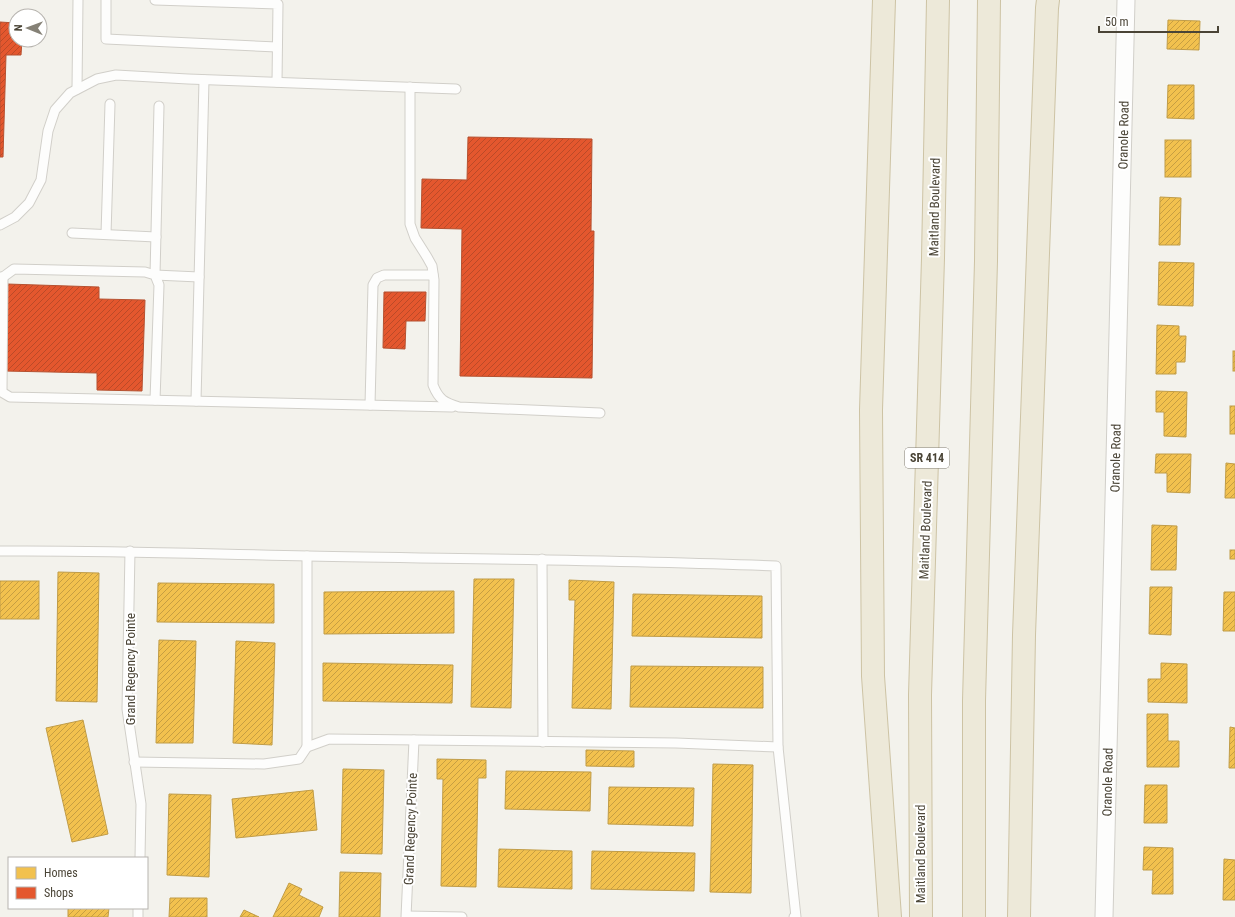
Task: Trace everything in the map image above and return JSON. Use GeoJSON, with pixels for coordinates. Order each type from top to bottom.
{"type":"FeatureCollection","features":[{"type":"Feature","properties":{"kind":"highway","name":"Maitland Boulevard"},"geometry":{"type":"LineString","coordinates":[[921,917],[920,695],[938,0]]}},
{"type":"Feature","properties":{"kind":"highway"},"geometry":{"type":"LineString","coordinates":[[974,917],[974,701],[986,261],[989,0]]}},
{"type":"Feature","properties":{"kind":"highway"},"geometry":{"type":"LineString","coordinates":[[1019,917],[1024,627],[1046,3]]}},
{"type":"Feature","properties":{"kind":"highway"},"geometry":{"type":"LineString","coordinates":[[882,5],[871,410],[873,676],[890,917]]}},
{"type":"Feature","properties":{"kind":"street","name":"Oranole Road"},"geometry":{"type":"LineString","coordinates":[[1104,917],[1126,0]]}},
{"type":"Feature","properties":{"kind":"lane"},"geometry":{"type":"LineString","coordinates":[[77,89],[78,0]]}},
{"type":"Feature","properties":{"kind":"lane"},"geometry":{"type":"LineString","coordinates":[[106,0],[106,39],[277,47]]}},
{"type":"Feature","properties":{"kind":"lane"},"geometry":{"type":"LineString","coordinates":[[155,0],[278,4],[277,82]]}},
{"type":"Feature","properties":{"kind":"lane"},"geometry":{"type":"LineString","coordinates":[[0,225],[15,217],[30,203],[41,180],[48,131],[55,110],[70,94],[97,79],[116,75],[204,80],[456,89]]}},
{"type":"Feature","properties":{"kind":"lane"},"geometry":{"type":"LineString","coordinates":[[196,401],[204,80]]}},
{"type":"Feature","properties":{"kind":"lane"},"geometry":{"type":"LineString","coordinates":[[410,87],[410,224],[415,238],[432,266],[434,280],[433,385],[438,396],[446,403],[459,407]]}},
{"type":"Feature","properties":{"kind":"lane"},"geometry":{"type":"LineString","coordinates":[[106,234],[110,104]]}},
{"type":"Feature","properties":{"kind":"lane"},"geometry":{"type":"LineString","coordinates":[[155,400],[159,285],[155,275],[159,106]]}},
{"type":"Feature","properties":{"kind":"lane"},"geometry":{"type":"LineString","coordinates":[[72,233],[156,236]]}},
{"type":"Feature","properties":{"kind":"lane"},"geometry":{"type":"LineString","coordinates":[[199,277],[155,275],[145,272],[14,269],[2,277],[1,391],[10,397],[459,407],[600,413]]}},
{"type":"Feature","properties":{"kind":"lane"},"geometry":{"type":"LineString","coordinates":[[370,405],[373,285],[377,278],[384,275],[433,275]]}},
{"type":"Feature","properties":{"kind":"lane"},"geometry":{"type":"LineString","coordinates":[[0,551],[130,551],[307,556],[542,559],[776,566],[778,747],[795,917]]}},
{"type":"Feature","properties":{"kind":"lane","name":"Grand Regency Pointe"},"geometry":{"type":"LineString","coordinates":[[130,551],[127,709],[141,804],[140,857]]}},
{"type":"Feature","properties":{"kind":"lane"},"geometry":{"type":"LineString","coordinates":[[134,762],[264,764],[299,759],[307,747],[307,556]]}},
{"type":"Feature","properties":{"kind":"lane"},"geometry":{"type":"LineString","coordinates":[[542,559],[543,742]]}},
{"type":"Feature","properties":{"kind":"lane"},"geometry":{"type":"LineString","coordinates":[[307,747],[329,739],[676,743],[778,747]]}},
{"type":"Feature","properties":{"kind":"lane","name":"Grand Regency Pointe"},"geometry":{"type":"LineString","coordinates":[[406,916],[414,740]]}},
{"type":"Feature","properties":{"kind":"lane"},"geometry":{"type":"LineString","coordinates":[[406,916],[462,917]]}},
{"type":"Feature","properties":{"kind":"building: Homes"},"geometry":{"type":"Polygon","coordinates":[[[1168,20],[1200,21],[1199,50],[1167,49],[1168,20]]]}},
{"type":"Feature","properties":{"kind":"building: Homes"},"geometry":{"type":"Polygon","coordinates":[[[1168,85],[1194,85],[1194,119],[1167,118],[1168,85]]]}},
{"type":"Feature","properties":{"kind":"building: Homes"},"geometry":{"type":"Polygon","coordinates":[[[1165,140],[1191,140],[1191,177],[1165,177],[1165,140]]]}},
{"type":"Feature","properties":{"kind":"building: Homes"},"geometry":{"type":"Polygon","coordinates":[[[1160,197],[1181,198],[1180,245],[1159,245],[1160,197]]]}},
{"type":"Feature","properties":{"kind":"building: Homes"},"geometry":{"type":"Polygon","coordinates":[[[1159,262],[1194,263],[1193,306],[1158,305],[1159,262]]]}},
{"type":"Feature","properties":{"kind":"building: Homes"},"geometry":{"type":"Polygon","coordinates":[[[1157,325],[1179,326],[1179,336],[1186,336],[1185,362],[1176,362],[1176,374],[1156,374],[1157,325]]]}},
{"type":"Feature","properties":{"kind":"building: Homes"},"geometry":{"type":"Polygon","coordinates":[[[1233,351],[1235,351],[1235,371],[1233,371],[1233,351]]]}},
{"type":"Feature","properties":{"kind":"building: Homes"},"geometry":{"type":"Polygon","coordinates":[[[1156,391],[1187,392],[1186,437],[1164,436],[1164,412],[1156,412],[1156,391]]]}},
{"type":"Feature","properties":{"kind":"building: Homes"},"geometry":{"type":"Polygon","coordinates":[[[1230,406],[1235,406],[1235,434],[1230,434],[1230,406]]]}},
{"type":"Feature","properties":{"kind":"building: Homes"},"geometry":{"type":"Polygon","coordinates":[[[1156,454],[1191,454],[1190,493],[1167,492],[1167,473],[1155,473],[1156,454]]]}},
{"type":"Feature","properties":{"kind":"building: Homes"},"geometry":{"type":"Polygon","coordinates":[[[1226,463],[1235,464],[1235,498],[1225,498],[1226,463]]]}},
{"type":"Feature","properties":{"kind":"building: Homes"},"geometry":{"type":"Polygon","coordinates":[[[1152,525],[1177,526],[1176,570],[1151,570],[1152,525]]]}},
{"type":"Feature","properties":{"kind":"building: Homes"},"geometry":{"type":"Polygon","coordinates":[[[1230,550],[1235,550],[1235,559],[1230,559],[1230,550]]]}},
{"type":"Feature","properties":{"kind":"building: Homes"},"geometry":{"type":"Polygon","coordinates":[[[58,572],[99,573],[97,702],[56,701],[58,572]]]}},
{"type":"Feature","properties":{"kind":"building: Homes"},"geometry":{"type":"Polygon","coordinates":[[[474,579],[514,579],[511,708],[471,707],[474,579]]]}},
{"type":"Feature","properties":{"kind":"building: Homes"},"geometry":{"type":"Polygon","coordinates":[[[569,580],[614,582],[611,709],[572,708],[575,600],[569,600],[569,580]]]}},
{"type":"Feature","properties":{"kind":"building: Homes"},"geometry":{"type":"Polygon","coordinates":[[[0,581],[39,581],[39,619],[0,619],[0,581]]]}},
{"type":"Feature","properties":{"kind":"building: Homes"},"geometry":{"type":"Polygon","coordinates":[[[158,583],[274,584],[274,623],[157,622],[158,583]]]}},
{"type":"Feature","properties":{"kind":"building: Homes"},"geometry":{"type":"Polygon","coordinates":[[[1150,587],[1172,587],[1171,635],[1149,634],[1150,587]]]}},
{"type":"Feature","properties":{"kind":"building: Homes"},"geometry":{"type":"Polygon","coordinates":[[[454,591],[454,633],[324,634],[324,592],[454,591]]]}},
{"type":"Feature","properties":{"kind":"building: Homes"},"geometry":{"type":"Polygon","coordinates":[[[1224,592],[1235,592],[1235,631],[1223,631],[1224,592]]]}},
{"type":"Feature","properties":{"kind":"building: Homes"},"geometry":{"type":"Polygon","coordinates":[[[633,594],[762,596],[762,638],[632,636],[633,594]]]}},
{"type":"Feature","properties":{"kind":"building: Homes"},"geometry":{"type":"Polygon","coordinates":[[[159,640],[196,641],[193,743],[156,743],[159,640]]]}},
{"type":"Feature","properties":{"kind":"building: Homes"},"geometry":{"type":"Polygon","coordinates":[[[236,641],[275,643],[272,745],[233,743],[236,641]]]}},
{"type":"Feature","properties":{"kind":"building: Homes"},"geometry":{"type":"Polygon","coordinates":[[[323,663],[453,665],[452,703],[323,701],[323,663]]]}},
{"type":"Feature","properties":{"kind":"building: Homes"},"geometry":{"type":"Polygon","coordinates":[[[1161,663],[1187,664],[1187,703],[1148,702],[1148,679],[1161,679],[1161,663]]]}},
{"type":"Feature","properties":{"kind":"building: Homes"},"geometry":{"type":"Polygon","coordinates":[[[631,666],[763,667],[763,708],[630,707],[631,666]]]}},
{"type":"Feature","properties":{"kind":"building: Homes"},"geometry":{"type":"Polygon","coordinates":[[[1147,714],[1168,714],[1168,741],[1179,741],[1179,767],[1147,767],[1147,714]]]}},
{"type":"Feature","properties":{"kind":"building: Homes"},"geometry":{"type":"Polygon","coordinates":[[[83,720],[108,834],[72,842],[46,728],[83,720]]]}},
{"type":"Feature","properties":{"kind":"building: Homes"},"geometry":{"type":"Polygon","coordinates":[[[1230,727],[1235,728],[1235,768],[1229,768],[1230,727]]]}},
{"type":"Feature","properties":{"kind":"building: Homes"},"geometry":{"type":"Polygon","coordinates":[[[586,750],[634,751],[634,767],[586,766],[586,750]]]}},
{"type":"Feature","properties":{"kind":"building: Homes"},"geometry":{"type":"Polygon","coordinates":[[[437,759],[486,760],[486,778],[478,778],[476,887],[441,886],[443,779],[437,779],[437,759]]]}},
{"type":"Feature","properties":{"kind":"building: Homes"},"geometry":{"type":"Polygon","coordinates":[[[713,764],[753,765],[751,893],[710,892],[713,764]]]}},
{"type":"Feature","properties":{"kind":"building: Homes"},"geometry":{"type":"Polygon","coordinates":[[[343,769],[384,770],[382,854],[341,853],[343,769]]]}},
{"type":"Feature","properties":{"kind":"building: Homes"},"geometry":{"type":"Polygon","coordinates":[[[506,771],[591,772],[590,811],[505,809],[506,771]]]}},
{"type":"Feature","properties":{"kind":"building: Homes"},"geometry":{"type":"Polygon","coordinates":[[[1145,785],[1167,785],[1167,823],[1144,823],[1145,785]]]}},
{"type":"Feature","properties":{"kind":"building: Homes"},"geometry":{"type":"Polygon","coordinates":[[[609,787],[694,788],[693,826],[608,824],[609,787]]]}},
{"type":"Feature","properties":{"kind":"building: Homes"},"geometry":{"type":"Polygon","coordinates":[[[313,790],[317,830],[236,838],[232,799],[313,790]]]}},
{"type":"Feature","properties":{"kind":"building: Homes"},"geometry":{"type":"Polygon","coordinates":[[[169,794],[211,795],[209,877],[167,875],[169,794]]]}},
{"type":"Feature","properties":{"kind":"building: Homes"},"geometry":{"type":"Polygon","coordinates":[[[1144,847],[1173,848],[1173,894],[1152,894],[1153,870],[1143,870],[1144,847]]]}},
{"type":"Feature","properties":{"kind":"building: Homes"},"geometry":{"type":"Polygon","coordinates":[[[499,849],[572,851],[572,889],[498,887],[499,849]]]}},
{"type":"Feature","properties":{"kind":"building: Homes"},"geometry":{"type":"Polygon","coordinates":[[[592,851],[695,853],[694,891],[591,889],[592,851]]]}},
{"type":"Feature","properties":{"kind":"building: Homes"},"geometry":{"type":"Polygon","coordinates":[[[1224,859],[1235,860],[1235,900],[1223,900],[1224,859]]]}},
{"type":"Feature","properties":{"kind":"building: Homes"},"geometry":{"type":"Polygon","coordinates":[[[340,872],[381,873],[380,917],[339,917],[340,872]]]}},
{"type":"Feature","properties":{"kind":"building: Homes"},"geometry":{"type":"Polygon","coordinates":[[[289,883],[302,889],[299,895],[323,907],[319,917],[273,917],[289,883]]]}},
{"type":"Feature","properties":{"kind":"building: Homes"},"geometry":{"type":"Polygon","coordinates":[[[170,898],[207,898],[207,917],[169,917],[170,898]]]}},
{"type":"Feature","properties":{"kind":"building: Homes"},"geometry":{"type":"Polygon","coordinates":[[[68,909],[109,909],[108,917],[68,917],[68,909]]]}},
{"type":"Feature","properties":{"kind":"building: Homes"},"geometry":{"type":"Polygon","coordinates":[[[244,910],[259,917],[240,917],[244,910]]]}},
{"type":"Feature","properties":{"kind":"building: Shops"},"geometry":{"type":"Polygon","coordinates":[[[0,22],[8,22],[8,48],[21,48],[21,55],[6,55],[3,157],[0,157],[0,22]]]}},
{"type":"Feature","properties":{"kind":"building: Shops"},"geometry":{"type":"Polygon","coordinates":[[[468,137],[592,139],[591,231],[594,231],[592,378],[460,376],[462,229],[421,228],[422,179],[467,180],[468,137]]]}},
{"type":"Feature","properties":{"kind":"building: Shops"},"geometry":{"type":"Polygon","coordinates":[[[7,284],[99,287],[99,299],[145,300],[142,391],[97,390],[97,373],[4,371],[7,284]]]}},
{"type":"Feature","properties":{"kind":"building: Shops"},"geometry":{"type":"Polygon","coordinates":[[[384,292],[426,292],[425,321],[406,321],[405,349],[383,348],[384,292]]]}}]}
